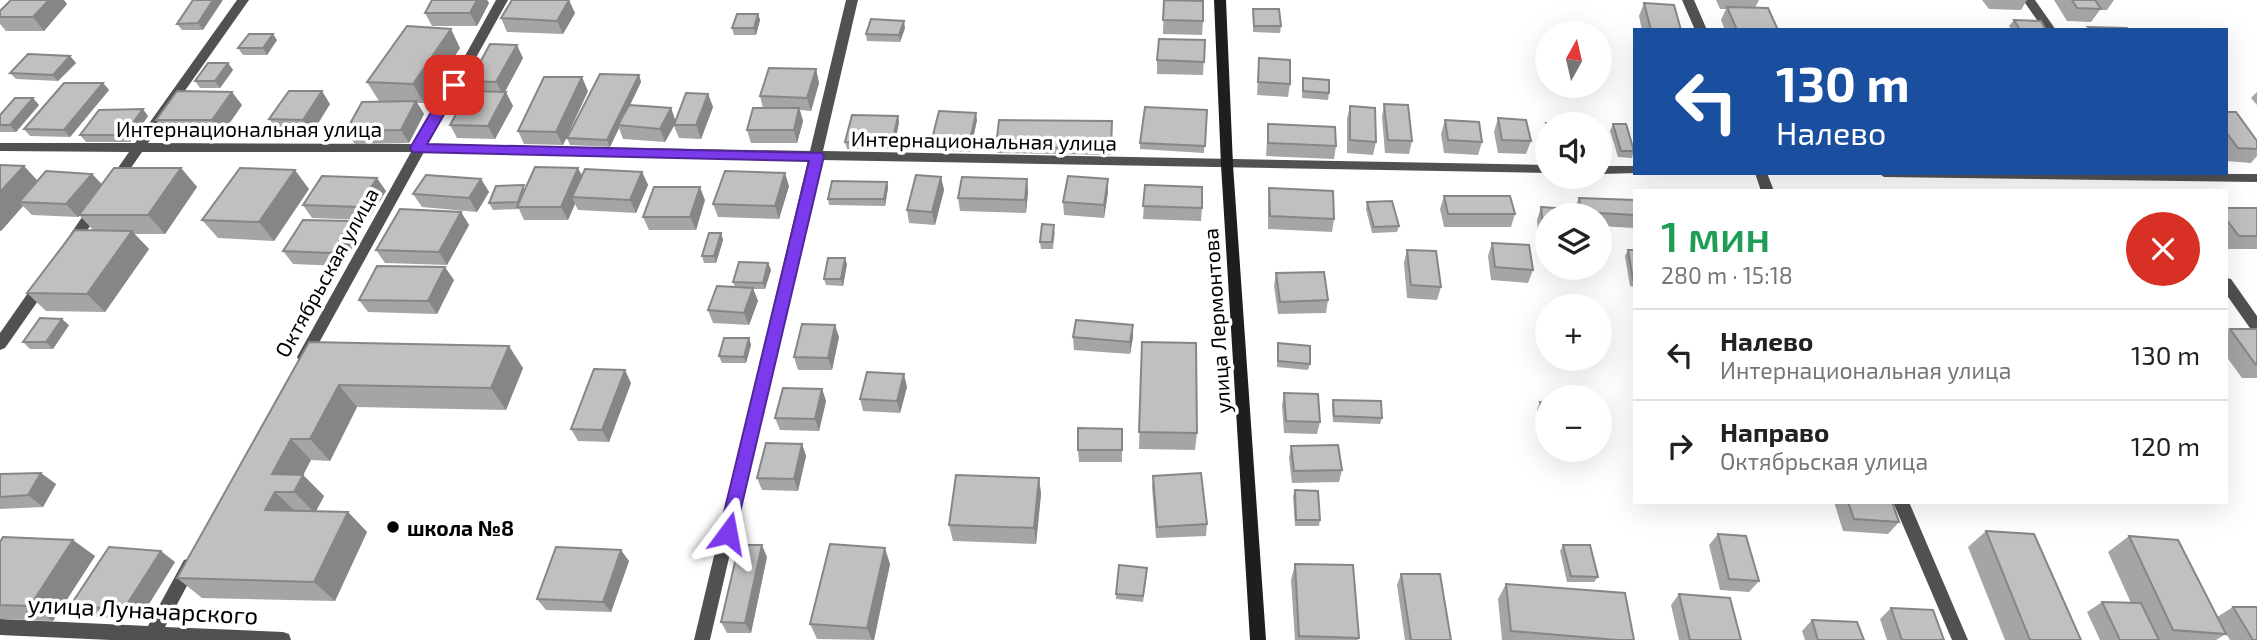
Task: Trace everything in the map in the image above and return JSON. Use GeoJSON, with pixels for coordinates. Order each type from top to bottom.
{"type":"FeatureCollection","features":[{"type":"Feature","properties":{"kind":"street"},"geometry":{"type":"LineString","coordinates":[[0,344],[243,0]]}},
{"type":"Feature","properties":{"kind":"street","name":"Октябрьская улица"},"geometry":{"type":"LineString","coordinates":[[298,367],[502,0]]}},
{"type":"Feature","properties":{"kind":"street"},"geometry":{"type":"LineString","coordinates":[[702,640],[852,0]]}},
{"type":"Feature","properties":{"kind":"street","name":"улица Лермонтова"},"geometry":{"type":"LineString","coordinates":[[1220,0],[1227,165],[1258,640]]}},
{"type":"Feature","properties":{"kind":"street"},"geometry":{"type":"LineString","coordinates":[[1688,0],[1699,28]]}},
{"type":"Feature","properties":{"kind":"street"},"geometry":{"type":"LineString","coordinates":[[2029,0],[2049,28]]}},
{"type":"Feature","properties":{"kind":"street","name":"Интернациональная улица"},"geometry":{"type":"LineString","coordinates":[[0,146],[418,148],[1535,169]]}},
{"type":"Feature","properties":{"kind":"street"},"geometry":{"type":"LineString","coordinates":[[1612,170],[1633,170]]}},
{"type":"Feature","properties":{"kind":"street"},"geometry":{"type":"LineString","coordinates":[[2150,175],[2257,178]]}},
{"type":"Feature","properties":{"kind":"street"},"geometry":{"type":"LineString","coordinates":[[2228,286],[2257,327]]}},
{"type":"Feature","properties":{"kind":"street"},"geometry":{"type":"LineString","coordinates":[[1903,504],[1960,640]]}},
{"type":"Feature","properties":{"kind":"street"},"geometry":{"type":"LineString","coordinates":[[151,637],[199,549]]}},
{"type":"Feature","properties":{"kind":"street","name":"улица Луначарского"},"geometry":{"type":"LineString","coordinates":[[0,627],[151,637],[283,640]]}},
{"type":"Feature","properties":{"kind":"building"},"geometry":{"type":"Polygon","coordinates":[[[11,0],[49,0],[33,17],[0,17],[0,11],[11,0]]]}},
{"type":"Feature","properties":{"kind":"building"},"geometry":{"type":"Polygon","coordinates":[[[193,0],[213,0],[198,23],[177,24],[193,0]]]}},
{"type":"Feature","properties":{"kind":"building"},"geometry":{"type":"Polygon","coordinates":[[[432,0],[477,0],[470,13],[425,13],[432,0]]]}},
{"type":"Feature","properties":{"kind":"building"},"geometry":{"type":"Polygon","coordinates":[[[512,0],[569,0],[557,21],[501,18],[512,0]]]}},
{"type":"Feature","properties":{"kind":"building"},"geometry":{"type":"Polygon","coordinates":[[[1164,0],[1203,1],[1203,21],[1163,20],[1164,0]]]}},
{"type":"Feature","properties":{"kind":"building"},"geometry":{"type":"Polygon","coordinates":[[[2072,0],[2095,0],[2101,9],[2077,8],[2072,0]]]}},
{"type":"Feature","properties":{"kind":"building"},"geometry":{"type":"Polygon","coordinates":[[[1644,3],[1674,5],[1680,28],[1650,28],[1644,3]]]}},
{"type":"Feature","properties":{"kind":"building"},"geometry":{"type":"Polygon","coordinates":[[[1727,7],[1768,8],[1777,28],[1736,28],[1727,7]]]}},
{"type":"Feature","properties":{"kind":"building"},"geometry":{"type":"Polygon","coordinates":[[[1253,9],[1279,9],[1281,26],[1254,26],[1253,9]]]}},
{"type":"Feature","properties":{"kind":"building"},"geometry":{"type":"Polygon","coordinates":[[[737,14],[758,14],[754,28],[732,28],[737,14]]]}},
{"type":"Feature","properties":{"kind":"building"},"geometry":{"type":"Polygon","coordinates":[[[871,19],[904,21],[899,35],[866,34],[871,19]]]}},
{"type":"Feature","properties":{"kind":"building"},"geometry":{"type":"Polygon","coordinates":[[[2014,20],[2041,21],[2045,28],[2019,28],[2014,20]]]}},
{"type":"Feature","properties":{"kind":"building"},"geometry":{"type":"Polygon","coordinates":[[[407,26],[451,29],[413,84],[367,82],[407,26]]]}},
{"type":"Feature","properties":{"kind":"building"},"geometry":{"type":"Polygon","coordinates":[[[249,34],[273,34],[263,48],[238,48],[249,34]]]}},
{"type":"Feature","properties":{"kind":"building"},"geometry":{"type":"Polygon","coordinates":[[[1159,39],[1205,40],[1204,62],[1157,60],[1159,39]]]}},
{"type":"Feature","properties":{"kind":"building"},"geometry":{"type":"Polygon","coordinates":[[[490,44],[517,45],[496,82],[470,81],[490,44]]]}},
{"type":"Feature","properties":{"kind":"building"},"geometry":{"type":"Polygon","coordinates":[[[28,54],[70,56],[53,75],[10,73],[28,54]]]}},
{"type":"Feature","properties":{"kind":"building"},"geometry":{"type":"Polygon","coordinates":[[[1259,58],[1290,60],[1290,84],[1258,82],[1259,58]]]}},
{"type":"Feature","properties":{"kind":"building"},"geometry":{"type":"Polygon","coordinates":[[[208,63],[228,63],[215,81],[195,81],[208,63]]]}},
{"type":"Feature","properties":{"kind":"building"},"geometry":{"type":"Polygon","coordinates":[[[769,68],[816,69],[807,98],[760,96],[769,68]]]}},
{"type":"Feature","properties":{"kind":"building"},"geometry":{"type":"Polygon","coordinates":[[[600,74],[639,75],[607,140],[567,138],[600,74]]]}},
{"type":"Feature","properties":{"kind":"building"},"geometry":{"type":"Polygon","coordinates":[[[544,77],[582,77],[556,132],[518,131],[544,77]]]}},
{"type":"Feature","properties":{"kind":"building"},"geometry":{"type":"Polygon","coordinates":[[[1303,78],[1329,80],[1329,93],[1303,91],[1303,78]]]}},
{"type":"Feature","properties":{"kind":"building"},"geometry":{"type":"Polygon","coordinates":[[[64,83],[103,83],[64,130],[24,129],[64,83]]]}},
{"type":"Feature","properties":{"kind":"building"},"geometry":{"type":"Polygon","coordinates":[[[177,91],[232,92],[212,120],[156,120],[177,91]]]}},
{"type":"Feature","properties":{"kind":"building"},"geometry":{"type":"Polygon","coordinates":[[[289,91],[322,91],[303,120],[269,119],[289,91]]]}},
{"type":"Feature","properties":{"kind":"building"},"geometry":{"type":"Polygon","coordinates":[[[469,91],[506,92],[488,126],[450,125],[469,91]]]}},
{"type":"Feature","properties":{"kind":"building"},"geometry":{"type":"Polygon","coordinates":[[[686,93],[708,94],[696,125],[674,125],[686,93]]]}},
{"type":"Feature","properties":{"kind":"building"},"geometry":{"type":"Polygon","coordinates":[[[15,98],[33,98],[10,125],[0,125],[0,115],[15,98]]]}},
{"type":"Feature","properties":{"kind":"building"},"geometry":{"type":"Polygon","coordinates":[[[416,101],[401,130],[346,131],[362,102],[416,101]]]}},
{"type":"Feature","properties":{"kind":"building"},"geometry":{"type":"Polygon","coordinates":[[[1384,104],[1408,105],[1412,141],[1388,140],[1384,104]]]}},
{"type":"Feature","properties":{"kind":"building"},"geometry":{"type":"Polygon","coordinates":[[[629,105],[671,108],[660,129],[618,125],[629,105]]]}},
{"type":"Feature","properties":{"kind":"building"},"geometry":{"type":"Polygon","coordinates":[[[1350,106],[1375,108],[1376,142],[1350,140],[1350,106]]]}},
{"type":"Feature","properties":{"kind":"building"},"geometry":{"type":"Polygon","coordinates":[[[1145,107],[1207,110],[1205,146],[1140,143],[1145,107]]]}},
{"type":"Feature","properties":{"kind":"building"},"geometry":{"type":"Polygon","coordinates":[[[753,108],[799,108],[794,130],[747,130],[753,108]]]}},
{"type":"Feature","properties":{"kind":"building"},"geometry":{"type":"Polygon","coordinates":[[[143,109],[124,135],[80,135],[99,110],[143,109]]]}},
{"type":"Feature","properties":{"kind":"building"},"geometry":{"type":"Polygon","coordinates":[[[939,111],[976,113],[969,145],[931,143],[939,111]]]}},
{"type":"Feature","properties":{"kind":"building"},"geometry":{"type":"Polygon","coordinates":[[[2228,112],[2236,112],[2257,141],[2257,149],[2238,148],[2228,135],[2228,112]]]}},
{"type":"Feature","properties":{"kind":"building"},"geometry":{"type":"Polygon","coordinates":[[[852,115],[898,116],[892,143],[845,142],[852,115]]]}},
{"type":"Feature","properties":{"kind":"building"},"geometry":{"type":"Polygon","coordinates":[[[1498,118],[1526,120],[1531,141],[1502,140],[1498,118]]]}},
{"type":"Feature","properties":{"kind":"building"},"geometry":{"type":"Polygon","coordinates":[[[999,120],[1112,121],[1111,148],[996,147],[999,120]]]}},
{"type":"Feature","properties":{"kind":"building"},"geometry":{"type":"Polygon","coordinates":[[[1445,120],[1479,122],[1482,142],[1448,140],[1445,120]]]}},
{"type":"Feature","properties":{"kind":"building"},"geometry":{"type":"Polygon","coordinates":[[[1268,124],[1335,127],[1336,146],[1268,143],[1268,124]]]}},
{"type":"Feature","properties":{"kind":"building"},"geometry":{"type":"Polygon","coordinates":[[[1613,124],[1626,124],[1633,148],[1633,151],[1621,151],[1613,124]]]}},
{"type":"Feature","properties":{"kind":"building"},"geometry":{"type":"Polygon","coordinates":[[[0,165],[24,166],[0,192],[0,165]]]}},
{"type":"Feature","properties":{"kind":"building"},"geometry":{"type":"Polygon","coordinates":[[[535,167],[578,168],[561,207],[517,207],[535,167]]]}},
{"type":"Feature","properties":{"kind":"building"},"geometry":{"type":"Polygon","coordinates":[[[114,168],[181,168],[148,215],[79,215],[114,168]]]}},
{"type":"Feature","properties":{"kind":"building"},"geometry":{"type":"Polygon","coordinates":[[[240,168],[295,170],[259,222],[202,220],[240,168]]]}},
{"type":"Feature","properties":{"kind":"building"},"geometry":{"type":"Polygon","coordinates":[[[585,169],[642,172],[630,200],[572,197],[585,169]]]}},
{"type":"Feature","properties":{"kind":"building"},"geometry":{"type":"Polygon","coordinates":[[[46,171],[92,174],[66,204],[19,202],[46,171]]]}},
{"type":"Feature","properties":{"kind":"building"},"geometry":{"type":"Polygon","coordinates":[[[725,171],[785,173],[775,206],[713,204],[725,171]]]}},
{"type":"Feature","properties":{"kind":"building"},"geometry":{"type":"Polygon","coordinates":[[[426,175],[481,179],[469,198],[413,194],[426,175]]]}},
{"type":"Feature","properties":{"kind":"building"},"geometry":{"type":"Polygon","coordinates":[[[916,175],[941,177],[932,212],[907,210],[916,175]]]}},
{"type":"Feature","properties":{"kind":"building"},"geometry":{"type":"Polygon","coordinates":[[[322,176],[377,178],[359,207],[303,205],[322,176]]]}},
{"type":"Feature","properties":{"kind":"building"},"geometry":{"type":"Polygon","coordinates":[[[1068,176],[1108,179],[1104,205],[1063,202],[1068,176]]]}},
{"type":"Feature","properties":{"kind":"building"},"geometry":{"type":"Polygon","coordinates":[[[962,177],[1027,179],[1025,200],[958,198],[962,177]]]}},
{"type":"Feature","properties":{"kind":"building"},"geometry":{"type":"Polygon","coordinates":[[[832,181],[887,182],[884,199],[828,199],[832,181]]]}},
{"type":"Feature","properties":{"kind":"building"},"geometry":{"type":"Polygon","coordinates":[[[524,185],[518,202],[489,203],[496,186],[524,185]]]}},
{"type":"Feature","properties":{"kind":"building"},"geometry":{"type":"Polygon","coordinates":[[[1145,185],[1202,187],[1202,208],[1143,206],[1145,185]]]}},
{"type":"Feature","properties":{"kind":"building"},"geometry":{"type":"Polygon","coordinates":[[[654,187],[700,187],[690,217],[643,217],[654,187]]]}},
{"type":"Feature","properties":{"kind":"building"},"geometry":{"type":"Polygon","coordinates":[[[1269,188],[1333,191],[1334,219],[1270,216],[1269,188]]]}},
{"type":"Feature","properties":{"kind":"building"},"geometry":{"type":"Polygon","coordinates":[[[1444,196],[1510,196],[1515,214],[1448,214],[1444,196]]]}},
{"type":"Feature","properties":{"kind":"building"},"geometry":{"type":"Polygon","coordinates":[[[1579,198],[1633,200],[1633,215],[1612,214],[1612,203],[1580,203],[1579,198]]]}},
{"type":"Feature","properties":{"kind":"building"},"geometry":{"type":"Polygon","coordinates":[[[1392,201],[1399,226],[1374,227],[1367,202],[1392,201]]]}},
{"type":"Feature","properties":{"kind":"building"},"geometry":{"type":"Polygon","coordinates":[[[2228,208],[2257,208],[2257,236],[2239,236],[2228,222],[2228,208]]]}},
{"type":"Feature","properties":{"kind":"building"},"geometry":{"type":"Polygon","coordinates":[[[400,209],[461,212],[439,252],[376,250],[400,209]]]}},
{"type":"Feature","properties":{"kind":"building"},"geometry":{"type":"Polygon","coordinates":[[[303,220],[351,221],[332,253],[283,251],[303,220]]]}},
{"type":"Feature","properties":{"kind":"building"},"geometry":{"type":"Polygon","coordinates":[[[1042,224],[1054,225],[1052,242],[1040,242],[1042,224]]]}},
{"type":"Feature","properties":{"kind":"building"},"geometry":{"type":"Polygon","coordinates":[[[75,230],[132,231],[87,294],[27,293],[75,230]]]}},
{"type":"Feature","properties":{"kind":"building"},"geometry":{"type":"Polygon","coordinates":[[[709,233],[721,233],[714,256],[702,256],[709,233]]]}},
{"type":"Feature","properties":{"kind":"building"},"geometry":{"type":"Polygon","coordinates":[[[1492,243],[1529,245],[1533,270],[1495,267],[1492,243]]]}},
{"type":"Feature","properties":{"kind":"building"},"geometry":{"type":"Polygon","coordinates":[[[1407,250],[1436,251],[1441,287],[1411,285],[1407,250]]]}},
{"type":"Feature","properties":{"kind":"building"},"geometry":{"type":"Polygon","coordinates":[[[1628,250],[1633,250],[1633,280],[1628,250]]]}},
{"type":"Feature","properties":{"kind":"building"},"geometry":{"type":"Polygon","coordinates":[[[828,258],[845,258],[841,279],[824,279],[828,258]]]}},
{"type":"Feature","properties":{"kind":"building"},"geometry":{"type":"Polygon","coordinates":[[[739,262],[768,263],[763,283],[733,282],[739,262]]]}},
{"type":"Feature","properties":{"kind":"building"},"geometry":{"type":"Polygon","coordinates":[[[377,266],[445,267],[428,301],[359,300],[377,266]]]}},
{"type":"Feature","properties":{"kind":"building"},"geometry":{"type":"Polygon","coordinates":[[[1324,272],[1328,300],[1280,302],[1276,273],[1324,272]]]}},
{"type":"Feature","properties":{"kind":"building"},"geometry":{"type":"Polygon","coordinates":[[[717,286],[753,288],[744,313],[708,310],[717,286]]]}},
{"type":"Feature","properties":{"kind":"building"},"geometry":{"type":"Polygon","coordinates":[[[40,318],[62,319],[46,342],[23,342],[40,318]]]}},
{"type":"Feature","properties":{"kind":"building"},"geometry":{"type":"Polygon","coordinates":[[[1076,320],[1133,325],[1130,342],[1073,337],[1076,320]]]}},
{"type":"Feature","properties":{"kind":"building"},"geometry":{"type":"Polygon","coordinates":[[[802,324],[835,325],[828,358],[794,357],[802,324]]]}},
{"type":"Feature","properties":{"kind":"building"},"geometry":{"type":"Polygon","coordinates":[[[2230,329],[2257,329],[2257,365],[2256,365],[2230,329]]]}},
{"type":"Feature","properties":{"kind":"building"},"geometry":{"type":"Polygon","coordinates":[[[724,338],[749,338],[744,357],[719,356],[724,338]]]}},
{"type":"Feature","properties":{"kind":"building"},"geometry":{"type":"Polygon","coordinates":[[[309,342],[509,346],[491,388],[339,385],[310,439],[291,439],[272,474],[303,475],[294,492],[275,492],[265,510],[348,512],[314,582],[177,578],[309,342]]]}},
{"type":"Feature","properties":{"kind":"building"},"geometry":{"type":"Polygon","coordinates":[[[1142,342],[1196,343],[1197,433],[1139,432],[1142,342]]]}},
{"type":"Feature","properties":{"kind":"building"},"geometry":{"type":"Polygon","coordinates":[[[1278,343],[1310,346],[1310,364],[1278,361],[1278,343]]]}},
{"type":"Feature","properties":{"kind":"building"},"geometry":{"type":"Polygon","coordinates":[[[594,369],[625,370],[602,430],[571,429],[594,369]]]}},
{"type":"Feature","properties":{"kind":"building"},"geometry":{"type":"Polygon","coordinates":[[[867,372],[904,374],[897,401],[860,399],[867,372]]]}},
{"type":"Feature","properties":{"kind":"building"},"geometry":{"type":"Polygon","coordinates":[[[783,388],[822,389],[815,419],[775,418],[783,388]]]}},
{"type":"Feature","properties":{"kind":"building"},"geometry":{"type":"Polygon","coordinates":[[[1284,393],[1318,394],[1320,422],[1286,421],[1284,393]]]}},
{"type":"Feature","properties":{"kind":"building"},"geometry":{"type":"Polygon","coordinates":[[[1333,400],[1381,401],[1382,418],[1334,416],[1333,400]]]}},
{"type":"Feature","properties":{"kind":"building"},"geometry":{"type":"Polygon","coordinates":[[[1078,428],[1122,429],[1122,450],[1078,450],[1078,428]]]}},
{"type":"Feature","properties":{"kind":"building"},"geometry":{"type":"Polygon","coordinates":[[[766,443],[802,444],[794,479],[757,478],[766,443]]]}},
{"type":"Feature","properties":{"kind":"building"},"geometry":{"type":"Polygon","coordinates":[[[1338,445],[1342,470],[1294,471],[1291,446],[1338,445]]]}},
{"type":"Feature","properties":{"kind":"building"},"geometry":{"type":"Polygon","coordinates":[[[41,473],[28,495],[0,497],[0,474],[41,473]]]}},
{"type":"Feature","properties":{"kind":"building"},"geometry":{"type":"Polygon","coordinates":[[[1201,473],[1207,524],[1157,527],[1153,476],[1201,473]]]}},
{"type":"Feature","properties":{"kind":"building"},"geometry":{"type":"Polygon","coordinates":[[[956,475],[1039,478],[1034,528],[949,525],[956,475]]]}},
{"type":"Feature","properties":{"kind":"building"},"geometry":{"type":"Polygon","coordinates":[[[1295,490],[1318,491],[1320,520],[1296,520],[1295,490]]]}},
{"type":"Feature","properties":{"kind":"building"},"geometry":{"type":"Polygon","coordinates":[[[1849,504],[1893,504],[1899,522],[1854,519],[1849,504]]]}},
{"type":"Feature","properties":{"kind":"building"},"geometry":{"type":"Polygon","coordinates":[[[1986,531],[2034,534],[2081,640],[2030,640],[1986,531]]]}},
{"type":"Feature","properties":{"kind":"building"},"geometry":{"type":"Polygon","coordinates":[[[1718,534],[1746,536],[1759,581],[1729,579],[1718,534]]]}},
{"type":"Feature","properties":{"kind":"building"},"geometry":{"type":"Polygon","coordinates":[[[2129,536],[2178,540],[2226,634],[2173,630],[2129,536]]]}},
{"type":"Feature","properties":{"kind":"building"},"geometry":{"type":"Polygon","coordinates":[[[3,537],[73,540],[30,606],[0,605],[0,542],[3,537]]]}},
{"type":"Feature","properties":{"kind":"building"},"geometry":{"type":"Polygon","coordinates":[[[830,544],[885,548],[867,628],[810,624],[830,544]]]}},
{"type":"Feature","properties":{"kind":"building"},"geometry":{"type":"Polygon","coordinates":[[[739,545],[762,545],[745,623],[721,622],[739,545]]]}},
{"type":"Feature","properties":{"kind":"building"},"geometry":{"type":"Polygon","coordinates":[[[1563,545],[1590,545],[1598,577],[1571,576],[1563,545]]]}},
{"type":"Feature","properties":{"kind":"building"},"geometry":{"type":"Polygon","coordinates":[[[109,547],[161,551],[124,609],[70,606],[109,547]]]}},
{"type":"Feature","properties":{"kind":"building"},"geometry":{"type":"Polygon","coordinates":[[[556,547],[621,550],[603,602],[537,599],[556,547]]]}},
{"type":"Feature","properties":{"kind":"building"},"geometry":{"type":"Polygon","coordinates":[[[1295,564],[1353,565],[1359,638],[1299,636],[1295,564]]]}},
{"type":"Feature","properties":{"kind":"building"},"geometry":{"type":"Polygon","coordinates":[[[1119,565],[1147,568],[1143,596],[1116,594],[1119,565]]]}},
{"type":"Feature","properties":{"kind":"building"},"geometry":{"type":"Polygon","coordinates":[[[1401,574],[1440,574],[1451,640],[1411,640],[1401,574]]]}},
{"type":"Feature","properties":{"kind":"building"},"geometry":{"type":"Polygon","coordinates":[[[1506,584],[1625,593],[1634,640],[1511,631],[1506,584]]]}},
{"type":"Feature","properties":{"kind":"building"},"geometry":{"type":"Polygon","coordinates":[[[1679,594],[1730,598],[1741,640],[1690,640],[1679,594]]]}},
{"type":"Feature","properties":{"kind":"building"},"geometry":{"type":"Polygon","coordinates":[[[2102,602],[2141,603],[2159,640],[2120,640],[2102,602]]]}},
{"type":"Feature","properties":{"kind":"building"},"geometry":{"type":"Polygon","coordinates":[[[2233,607],[2257,607],[2257,640],[2253,640],[2233,607]]]}},
{"type":"Feature","properties":{"kind":"building"},"geometry":{"type":"Polygon","coordinates":[[[1891,608],[1933,610],[1944,640],[1902,640],[1891,608]]]}},
{"type":"Feature","properties":{"kind":"building"},"geometry":{"type":"Polygon","coordinates":[[[1812,620],[1857,622],[1864,640],[1818,640],[1812,620]]]}},
{"type":"Feature","properties":{"kind":"place","name":"школа №8"},"geometry":{"type":"Point","coordinates":[393,527]}},
{"type":"Feature","properties":{"kind":"route"},"geometry":{"type":"LineString","coordinates":[[454,85],[418,148],[817,156],[728,533]]}}]}
